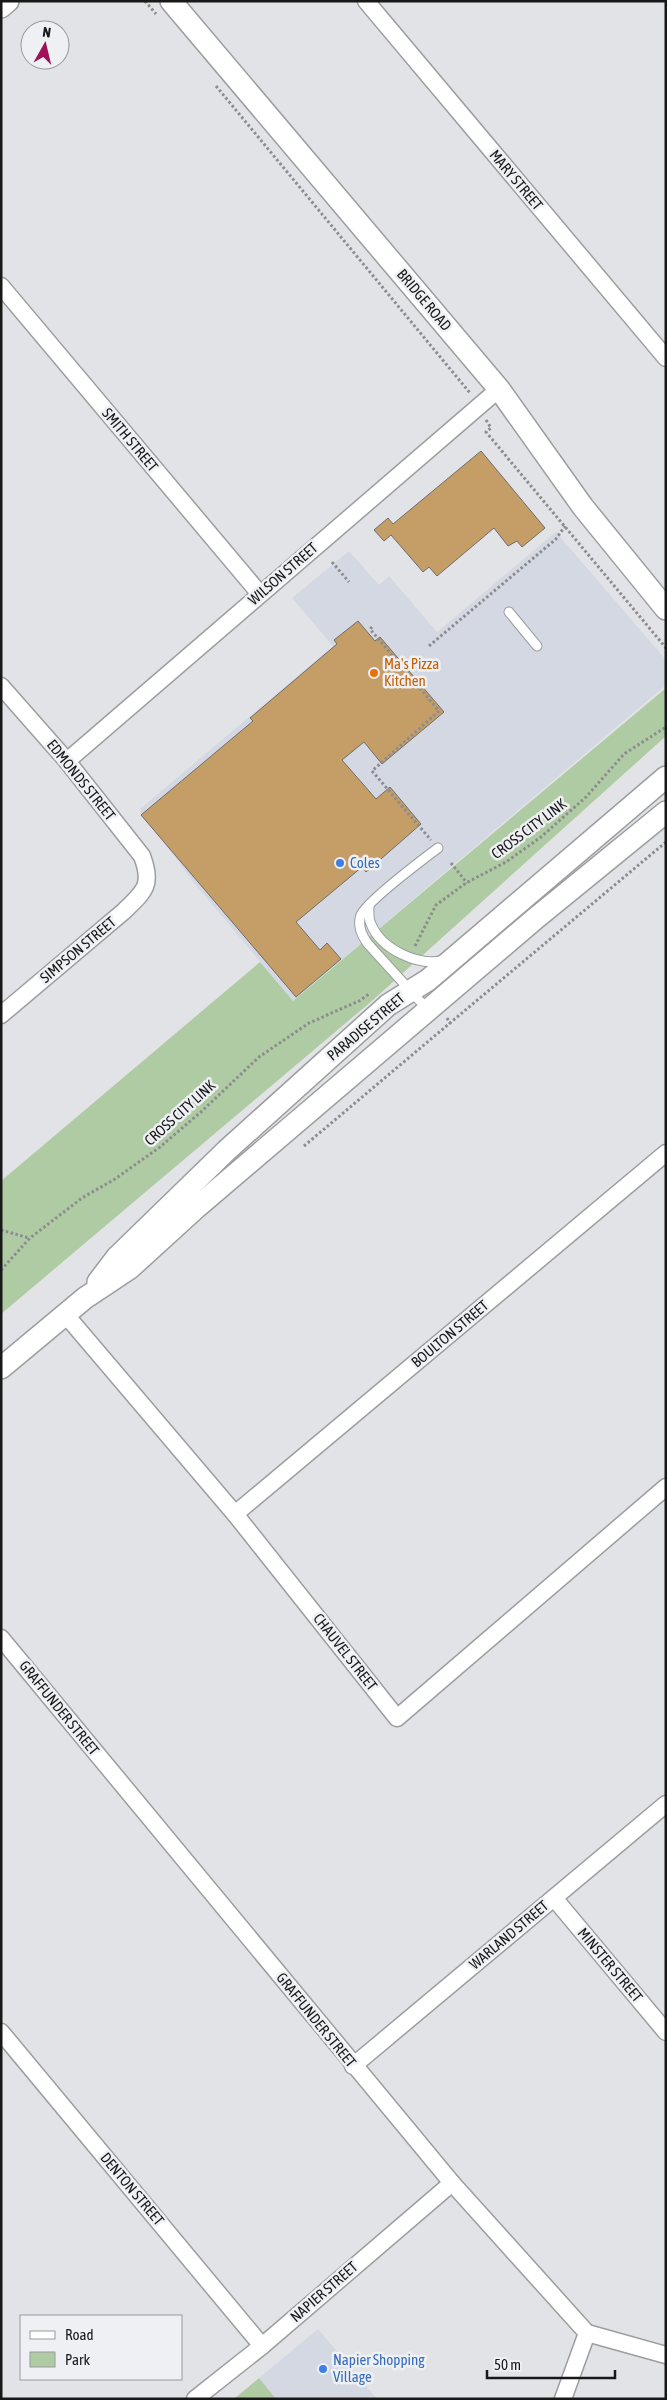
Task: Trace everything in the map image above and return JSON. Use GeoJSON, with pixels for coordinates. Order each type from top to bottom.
{"type":"FeatureCollection","features":[{"type":"Feature","properties":{"kind":"street"},"geometry":{"type":"LineString","coordinates":[[1,7],[8,1]]}},
{"type":"Feature","properties":{"kind":"street","name":"MARY STREET"},"geometry":{"type":"LineString","coordinates":[[366,1],[666,358]]}},
{"type":"Feature","properties":{"kind":"street","name":"BRIDGE ROAD"},"geometry":{"type":"LineString","coordinates":[[164,9],[499,389],[583,507],[663,598]]}},
{"type":"Feature","properties":{"kind":"street","name":"SMITH STREET"},"geometry":{"type":"LineString","coordinates":[[1,286],[260,594]]}},
{"type":"Feature","properties":{"kind":"street","name":"WILSON STREET"},"geometry":{"type":"LineString","coordinates":[[68,760],[499,389]]}},
{"type":"Feature","properties":{"kind":"street","name":"EDMONDS STREET"},"geometry":{"type":"LineString","coordinates":[[1,686],[68,760],[142,856],[148,870],[148,881]]}},
{"type":"Feature","properties":{"kind":"street","name":"PARADISE STREET"},"geometry":{"type":"LineString","coordinates":[[85,1298],[117,1257],[226,1151],[388,1005],[428,980],[666,777]]}},
{"type":"Feature","properties":{"kind":"street","name":"PARADISE STREET"},"geometry":{"type":"LineString","coordinates":[[1,1368],[85,1298],[130,1268],[197,1207],[437,1014],[536,918],[666,812]]}},
{"type":"Feature","properties":{"kind":"street","name":"SIMPSON STREET"},"geometry":{"type":"LineString","coordinates":[[1,1015],[123,912],[138,898],[148,881]]}},
{"type":"Feature","properties":{"kind":"street","name":"BOULTON STREET"},"geometry":{"type":"LineString","coordinates":[[235,1514],[666,1153]]}},
{"type":"Feature","properties":{"kind":"street","name":"CHAUVEL STREET"},"geometry":{"type":"LineString","coordinates":[[65,1314],[235,1514],[397,1718],[666,1487]]}},
{"type":"Feature","properties":{"kind":"street","name":"GRAFFUNDER STREET"},"geometry":{"type":"LineString","coordinates":[[1,1638],[353,2066],[452,2183],[587,2333]]}},
{"type":"Feature","properties":{"kind":"street","name":"WARLAND STREET"},"geometry":{"type":"LineString","coordinates":[[353,2066],[666,1804]]}},
{"type":"Feature","properties":{"kind":"street","name":"MINSTER STREET"},"geometry":{"type":"LineString","coordinates":[[554,1898],[666,2032]]}},
{"type":"Feature","properties":{"kind":"street","name":"DENTON STREET"},"geometry":{"type":"LineString","coordinates":[[1,2032],[262,2346]]}},
{"type":"Feature","properties":{"kind":"street","name":"NAPIER STREET"},"geometry":{"type":"LineString","coordinates":[[195,2399],[262,2346],[452,2183]]}},
{"type":"Feature","properties":{"kind":"street"},"geometry":{"type":"LineString","coordinates":[[563,2399],[587,2333],[666,2355]]}},
{"type":"Feature","properties":{"kind":"lane"},"geometry":{"type":"LineString","coordinates":[[509,612],[538,646]]}},
{"type":"Feature","properties":{"kind":"lane"},"geometry":{"type":"LineString","coordinates":[[435,844],[369,905],[360,916],[360,929],[363,937],[410,991],[437,1014]]}},
{"type":"Feature","properties":{"kind":"lane"},"geometry":{"type":"LineString","coordinates":[[369,905],[370,922],[377,936],[400,953],[428,962],[454,957]]}},
{"type":"Feature","properties":{"kind":"path"},"geometry":{"type":"LineString","coordinates":[[145,1],[164,9]]}},
{"type":"Feature","properties":{"kind":"path"},"geometry":{"type":"LineString","coordinates":[[214,85],[471,394]]}},
{"type":"Feature","properties":{"kind":"path"},"geometry":{"type":"LineString","coordinates":[[487,421],[491,428],[486,432],[666,648]]}},
{"type":"Feature","properties":{"kind":"path"},"geometry":{"type":"LineString","coordinates":[[429,646],[556,539],[565,526]]}},
{"type":"Feature","properties":{"kind":"path"},"geometry":{"type":"LineString","coordinates":[[332,562],[349,582]]}},
{"type":"Feature","properties":{"kind":"path"},"geometry":{"type":"LineString","coordinates":[[372,627],[370,629],[439,711],[372,771],[435,844]]}},
{"type":"Feature","properties":{"kind":"path"},"geometry":{"type":"LineString","coordinates":[[403,668],[415,657]]}},
{"type":"Feature","properties":{"kind":"path","name":"CROSS CITY LINK"},"geometry":{"type":"LineString","coordinates":[[412,951],[436,905],[468,883],[506,862],[541,836],[586,797],[624,754],[666,727]]}},
{"type":"Feature","properties":{"kind":"path"},"geometry":{"type":"LineString","coordinates":[[304,1146],[666,842]]}},
{"type":"Feature","properties":{"kind":"path"},"geometry":{"type":"LineString","coordinates":[[451,863],[468,883]]}},
{"type":"Feature","properties":{"kind":"path","name":"CROSS CITY LINK"},"geometry":{"type":"LineString","coordinates":[[1,1270],[30,1238],[82,1198],[115,1179],[160,1147],[202,1111],[243,1070],[270,1049],[309,1023],[359,1001],[374,990]]}},
{"type":"Feature","properties":{"kind":"path"},"geometry":{"type":"LineString","coordinates":[[437,1014],[450,1023]]}},
{"type":"Feature","properties":{"kind":"path"},"geometry":{"type":"LineString","coordinates":[[1,1230],[30,1238]]}},
{"type":"Feature","properties":{"kind":"shaded area"},"geometry":{"type":"Polygon","coordinates":[[[556,532],[666,660],[666,685],[293,1001],[195,884],[139,810],[333,646],[292,598],[349,551],[379,585],[389,576],[437,632],[556,532]]]}},
{"type":"Feature","properties":{"kind":"shaded area"},"geometry":{"type":"Polygon","coordinates":[[[318,2329],[377,2399],[276,2399],[259,2378],[318,2329]]]}},
{"type":"Feature","properties":{"kind":"green space"},"geometry":{"type":"Polygon","coordinates":[[[666,688],[666,736],[373,1000],[1,1314],[1,1181],[260,962],[293,1001],[666,688]]]}},
{"type":"Feature","properties":{"kind":"green space"},"geometry":{"type":"Polygon","coordinates":[[[259,2378],[276,2399],[234,2399],[259,2378]]]}},
{"type":"Feature","properties":{"kind":"building"},"geometry":{"type":"Polygon","coordinates":[[[481,451],[545,528],[522,547],[517,541],[508,546],[494,528],[437,576],[429,567],[423,572],[391,535],[384,541],[374,530],[388,518],[393,524],[481,451]]]}},
{"type":"Feature","properties":{"kind":"building"},"geometry":{"type":"Polygon","coordinates":[[[358,621],[375,641],[380,637],[444,712],[382,764],[364,742],[342,760],[376,799],[390,787],[421,824],[366,872],[362,867],[296,922],[320,950],[327,943],[341,959],[296,997],[141,815],[253,721],[250,718],[337,644],[334,640],[358,621]]]}},
{"type":"Feature","properties":{"kind":"place","name":"Ma's Pizza Kitchen"},"geometry":{"type":"Point","coordinates":[374,673]}},
{"type":"Feature","properties":{"kind":"place","name":"Coles"},"geometry":{"type":"Point","coordinates":[340,863]}},
{"type":"Feature","properties":{"kind":"place","name":"Napier Shopping Village"},"geometry":{"type":"Point","coordinates":[323,2369]}}]}
